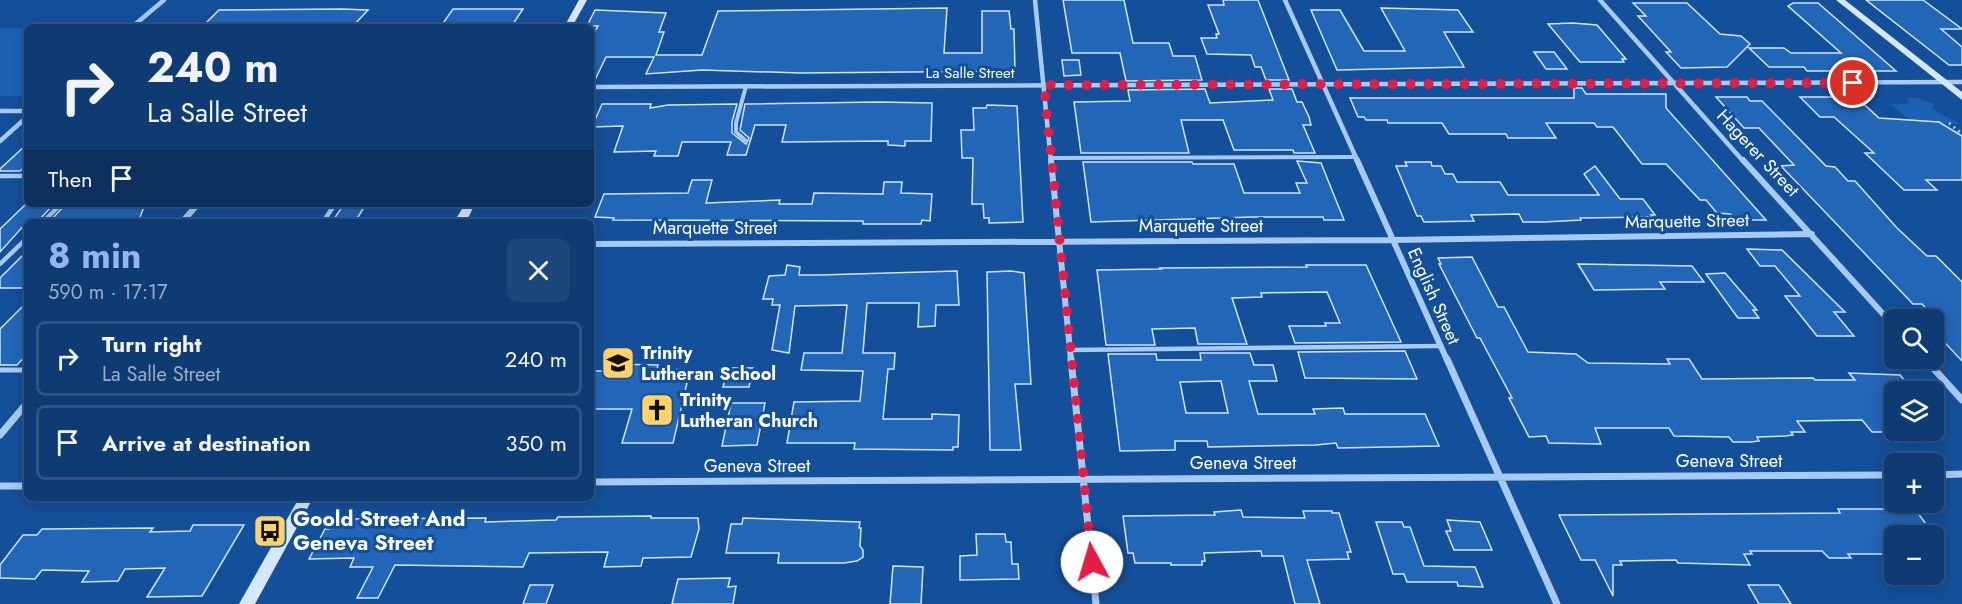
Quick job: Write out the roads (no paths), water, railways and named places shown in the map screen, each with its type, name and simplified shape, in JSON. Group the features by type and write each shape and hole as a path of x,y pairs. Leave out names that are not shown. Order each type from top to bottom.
{"main road":[{"path":"570,24 583,0"},
{"path":"1840,0 1962,97"},
{"path":"247,604 304,501"}],"street":[{"path":"136,24 164,0"},
{"path":"1035,0 1096,604"},
{"name":"English Street","path":"1285,0 1557,604"},
{"name":"Hagerer Street","path":"1600,0 1673,84 1884,315"},
{"name":"La Salle Street","path":"594,87 1962,82"},
{"path":"0,111 24,111"},
{"path":"0,141 24,120"},
{"path":"185,219 195,207"},
{"name":"Marquette Street","path":"594,244 1393,240 1812,234"},
{"path":"1934,369 1962,400"},
{"path":"0,435 24,407"},
{"path":"1944,474 1962,474"},
{"name":"Geneva Street","path":"594,482 1884,475"},
{"path":"0,486 24,486"}],"lane":[{"path":"745,140 736,132 736,123 746,86"},
{"path":"1051,158 1355,157"},
{"path":"0,176 24,176"},
{"path":"46,219 58,207"},
{"path":"0,264 24,241"},
{"path":"1071,350 1440,346"},
{"path":"0,370 24,370"}],"place":[{"name":"Trinity Lutheran School","path":"618,363"},
{"name":"Trinity Lutheran Church","path":"657,410"},
{"name":"Goold Street And Geneva Street","path":"270,531"}]}
